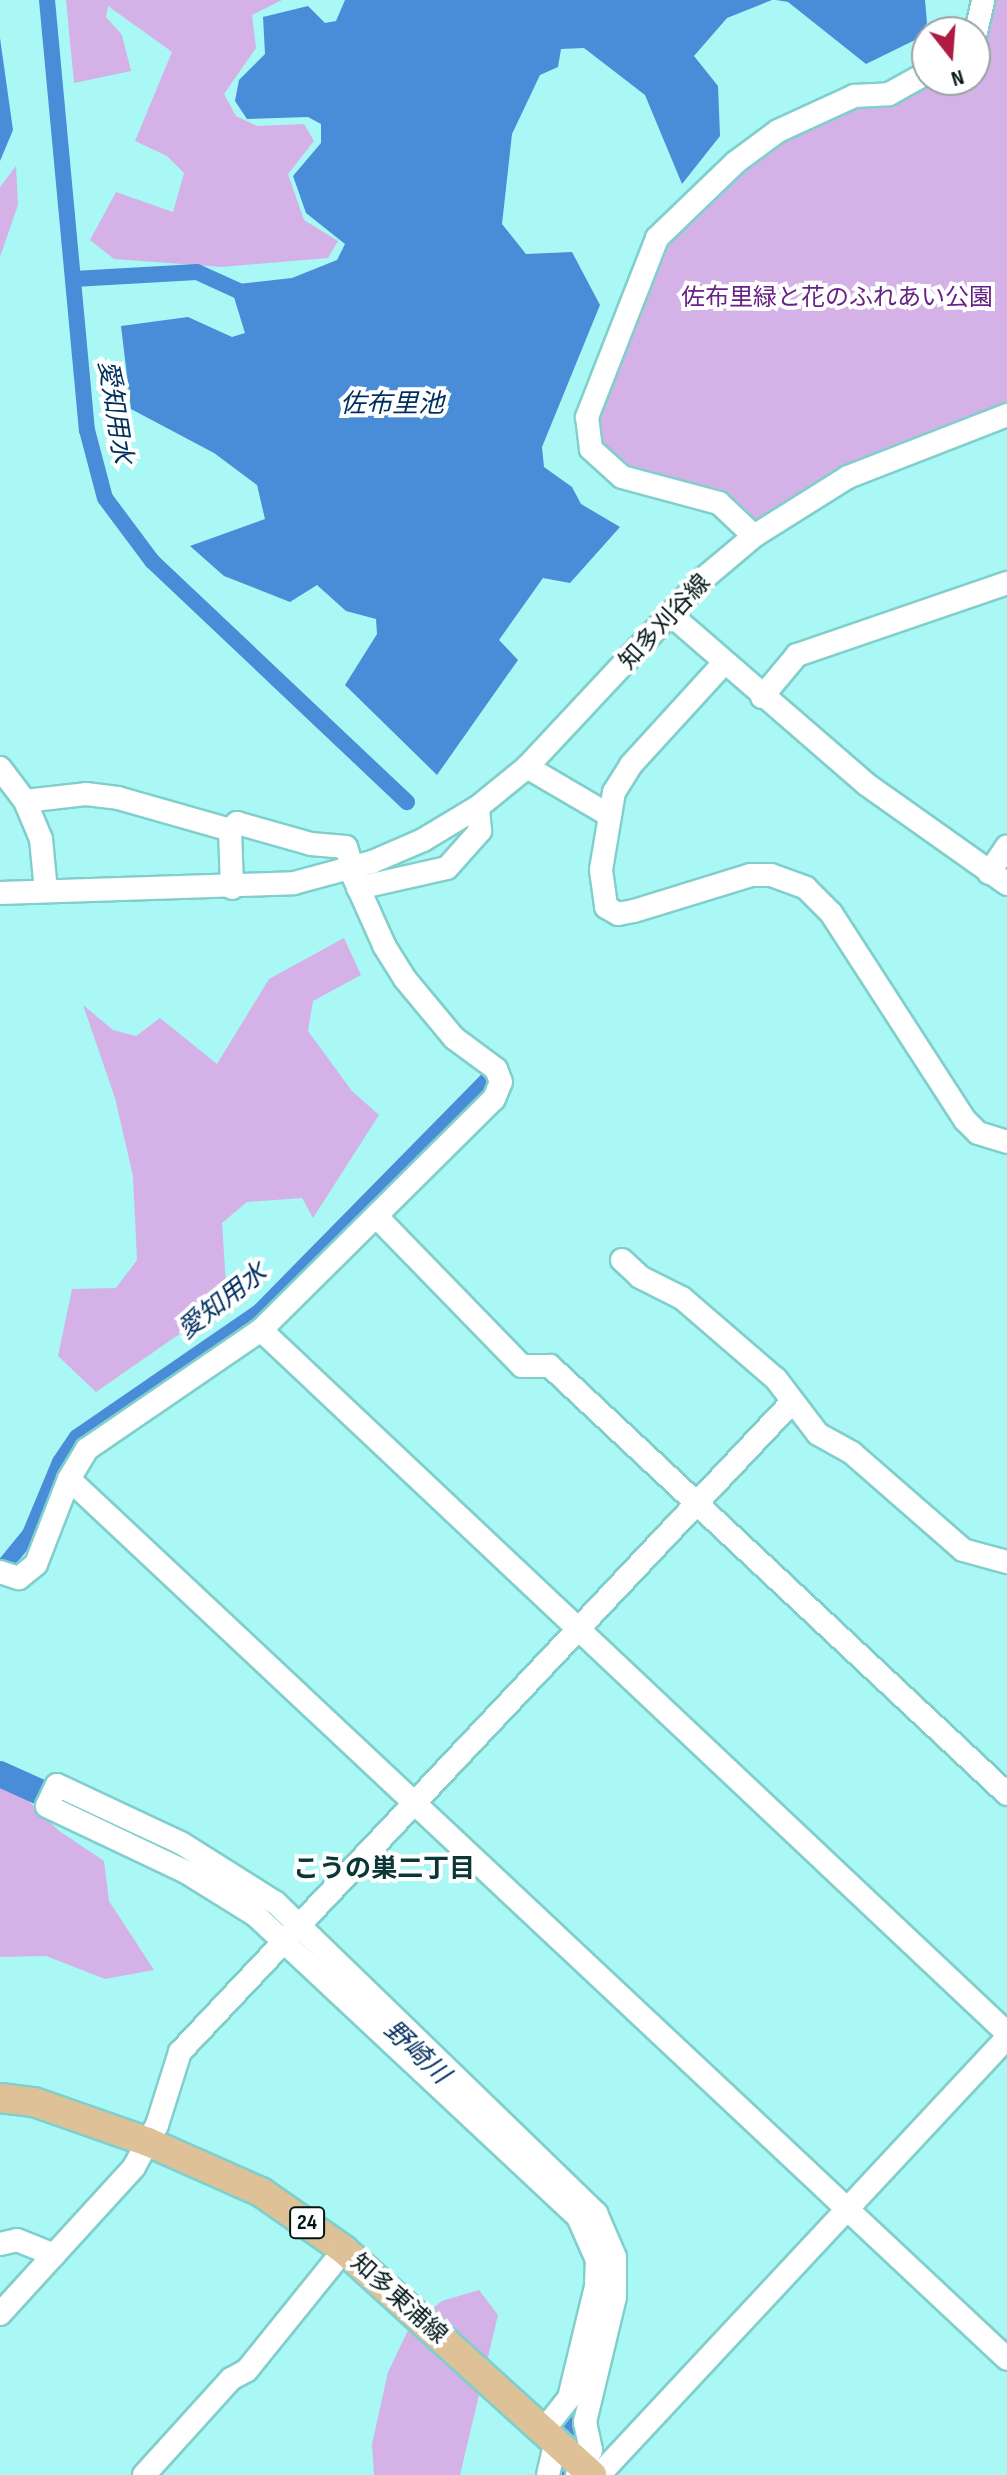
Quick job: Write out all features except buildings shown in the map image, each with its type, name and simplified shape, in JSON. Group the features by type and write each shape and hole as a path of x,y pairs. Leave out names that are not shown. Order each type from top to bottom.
{"main road":[{"name":"知多東浦線","path":"0,2098 34,2102 148,2142 261,2192 344,2250 572,2458"}],"street":[{"path":"754,536 719,503 622,477 591,449 587,417 657,238 767,137 854,96 878,98 911,81"},
{"name":"知多刈谷線","path":"352,871 423,840 478,807 527,767 670,614 754,536 848,477 1007,415"},
{"path":"762,697 797,655 1007,583"},
{"path":"670,614 762,697 866,784 998,878 1007,846"},
{"path":"724,663 631,765 607,814 601,870 606,907 618,914 634,911 751,875 771,875 806,888 831,913 965,1120 978,1133 1007,1142"},
{"path":"527,767 607,814"},
{"path":"0,768 25,801 41,839 46,891"},
{"path":"25,801 86,794 118,798 230,830"},
{"path":"0,893 232,888 294,883 352,871 447,868 480,831 478,807"},
{"path":"0,1572 19,1578 36,1564 69,1479 98,1439 261,1330 494,1099 501,1082 496,1069 454,1038 405,979 352,871 346,847 311,844 237,823 230,830 232,888"},
{"path":"376,1216 522,1366 550,1366 1007,1794"},
{"path":"622,1260 640,1277 682,1298 776,1379 818,1434 852,1453 963,1550 1007,1562"},
{"path":"261,1330 1007,2036 847,2208 572,2458 548,2475"},
{"path":"0,2314 134,2167 148,2142 180,2052 575,1628 792,1402"},
{"path":"69,1479 1007,2359"},
{"path":"572,2458 569,2398 596,2286 597,2260 578,2217 293,1932 227,1868 57,1785 47,1806 213,1887 293,1932 567,2180 608,2233 615,2257 615,2297 585,2422 591,2450 572,2458"},
{"path":"0,2244 17,2240 54,2255"},
{"path":"144,2475 231,2379 247,2370 344,2250"}],"green space":[{"path":"66,0 282,0 252,15 256,48 224,94 236,116 257,126 304,124 314,141 288,174 304,220 338,241 328,258 222,267 114,259 90,240 116,192 173,212 184,173 167,156 135,141 172,52 108,6 106,17 122,35 131,71 74,83"},
{"name":"佐布里緑と花のふれあい公園","path":"989,0 1007,0 1007,415 912,449 754,536 744,522 622,477 588,439 657,238 756,144 911,87 911,96 991,96 991,16 985,16"},
{"path":"16,166 18,205 0,257 0,187"},
{"path":"344,938 361,975 313,1001 308,1031 352,1091 379,1115 313,1218 302,1198 247,1202 222,1223 227,1301 96,1392 58,1356 72,1289 116,1288 137,1260 133,1176 115,1098 83,1005 113,1030 136,1036 160,1018 217,1064 269,979"},
{"path":"0,1772 58,1830 104,1861 109,1901 154,1970 105,1979 46,1956 0,1957"},
{"path":"479,2290 498,2315 460,2475 374,2475 372,2444 388,2372 411,2324 442,2301"}],"water":[{"name":"佐布里池","path":"345,0 772,0 727,18 694,56 718,86 720,136 682,184 645,95 584,48 561,49 558,67 540,75 512,134 502,224 526,254 572,252 600,305 542,447 544,467 572,487 581,504 620,527 570,583 543,578 499,640 518,660 437,775 345,685 377,634 376,619 346,611 317,585 290,602 224,576 190,546 265,519 257,485 214,453 131,409 121,326 188,317 232,337 245,333 233,294 239,284 292,278 337,260 345,244 306,213 293,176 321,143 321,124 308,117 247,119 235,101 239,80 265,54 263,17 308,6 325,23 336,21"},
{"path":"776,0 925,0 926,16 911,16 911,42 866,64 788,2"},
{"path":"0,38 13,130 0,161"}],"waterway":[{"name":"愛知用水","path":"47,0 87,430 105,498 152,561 407,802"},
{"path":"74,279 197,272 254,298"},
{"name":"愛知用水","path":"4,1566 30,1534 60,1462 77,1437 259,1312 488,1079"},
{"name":"野崎川","path":"0,1774 73,1807"},
{"name":"野崎川","path":"562,2475 583,2388"}],"district":[{"name":"こうの巣二丁目","path":"384,1870"}]}
